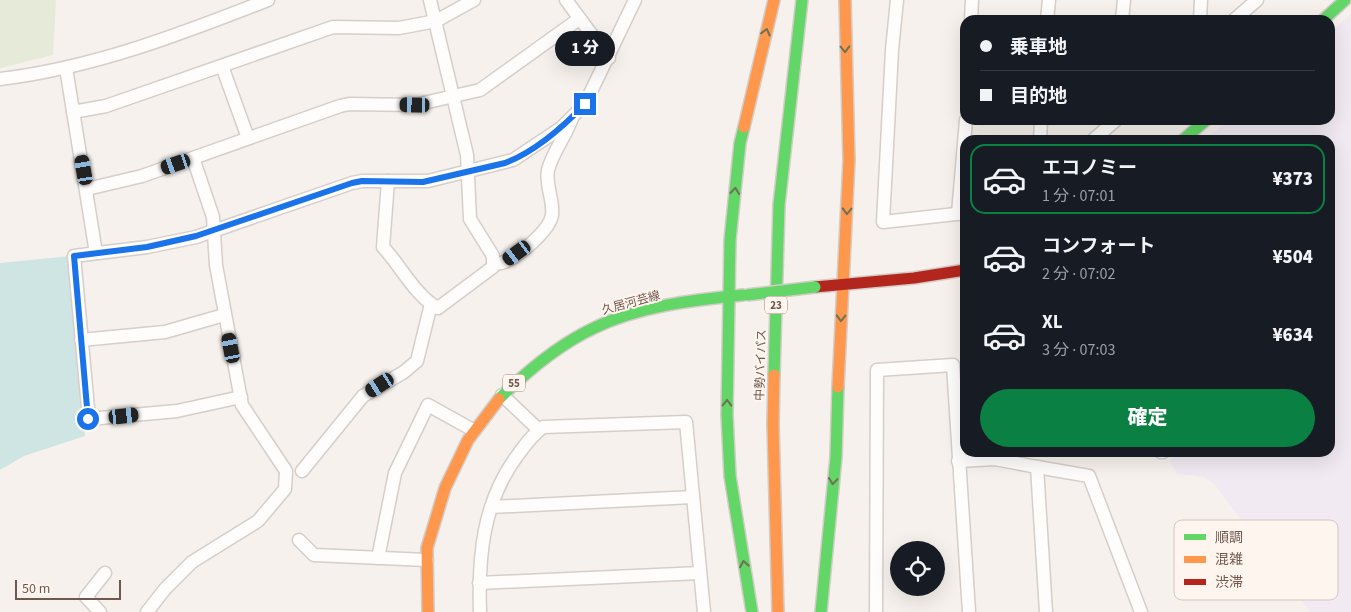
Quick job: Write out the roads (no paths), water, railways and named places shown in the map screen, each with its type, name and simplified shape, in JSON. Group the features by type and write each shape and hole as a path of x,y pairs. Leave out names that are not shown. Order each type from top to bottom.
{"main road":[{"path":"752,612 730,476 727,415 730,240 740,144 774,0"},
{"name":"中勢バイパス","path":"778,612 773,424 780,205 802,0"},
{"path":"821,612 836,457 842,285 849,160 845,0"},
{"path":"1328,15 1345,0"},
{"path":"1189,135 1200,125"},
{"name":"久居河芸線","path":"428,612 427,548 442,493 461,450 485,413 502,395 549,356 597,326 643,312 728,296 914,278 960,271"}],"street":[{"path":"0,79 66,68 126,52 268,0"},
{"path":"388,181 383,247 426,302 438,308 493,267 493,256 470,219 466,171 467,155 430,0"},
{"path":"73,112 106,106 333,27 399,28 436,21 474,0"},
{"path":"566,0 609,58"},
{"path":"241,398 177,411 88,419 74,256 147,247 214,231 352,183 423,182 514,160 572,118 591,96 635,0"},
{"path":"897,0 892,50 883,222 960,214"},
{"path":"971,15 972,0"},
{"path":"1047,15 1048,0"},
{"path":"1122,15 1124,0"},
{"path":"1200,15 1201,0"},
{"path":"1240,15 1257,0"},
{"path":"87,189 142,176 349,104 415,105 480,90 579,19"},
{"path":"222,66 248,138"},
{"path":"66,68 96,253"},
{"path":"493,264 504,262 511,258 546,230 550,223 552,215 547,179 549,167 567,134 572,118"},
{"path":"1099,135 1110,125"},
{"path":"147,612 165,589 192,562 258,520 286,489 286,471 242,404 224,315 213,217 193,158"},
{"path":"302,471 364,396 404,372 417,361 431,304"},
{"path":"80,340 165,332 224,315"},
{"path":"876,612 877,370 953,365 969,612"},
{"path":"502,395 539,430"},
{"path":"378,558 396,473 428,405 474,430"},
{"path":"480,612 481,545 491,507 509,467 539,430 543,428 686,422 704,612"},
{"path":"958,460 995,459 1089,476 1141,612"},
{"path":"1038,467 1046,612"},
{"path":"491,507 693,497"},
{"path":"298,540 314,555 427,560"},
{"path":"100,612 86,597 105,573"},
{"path":"479,583 700,574"}]}
